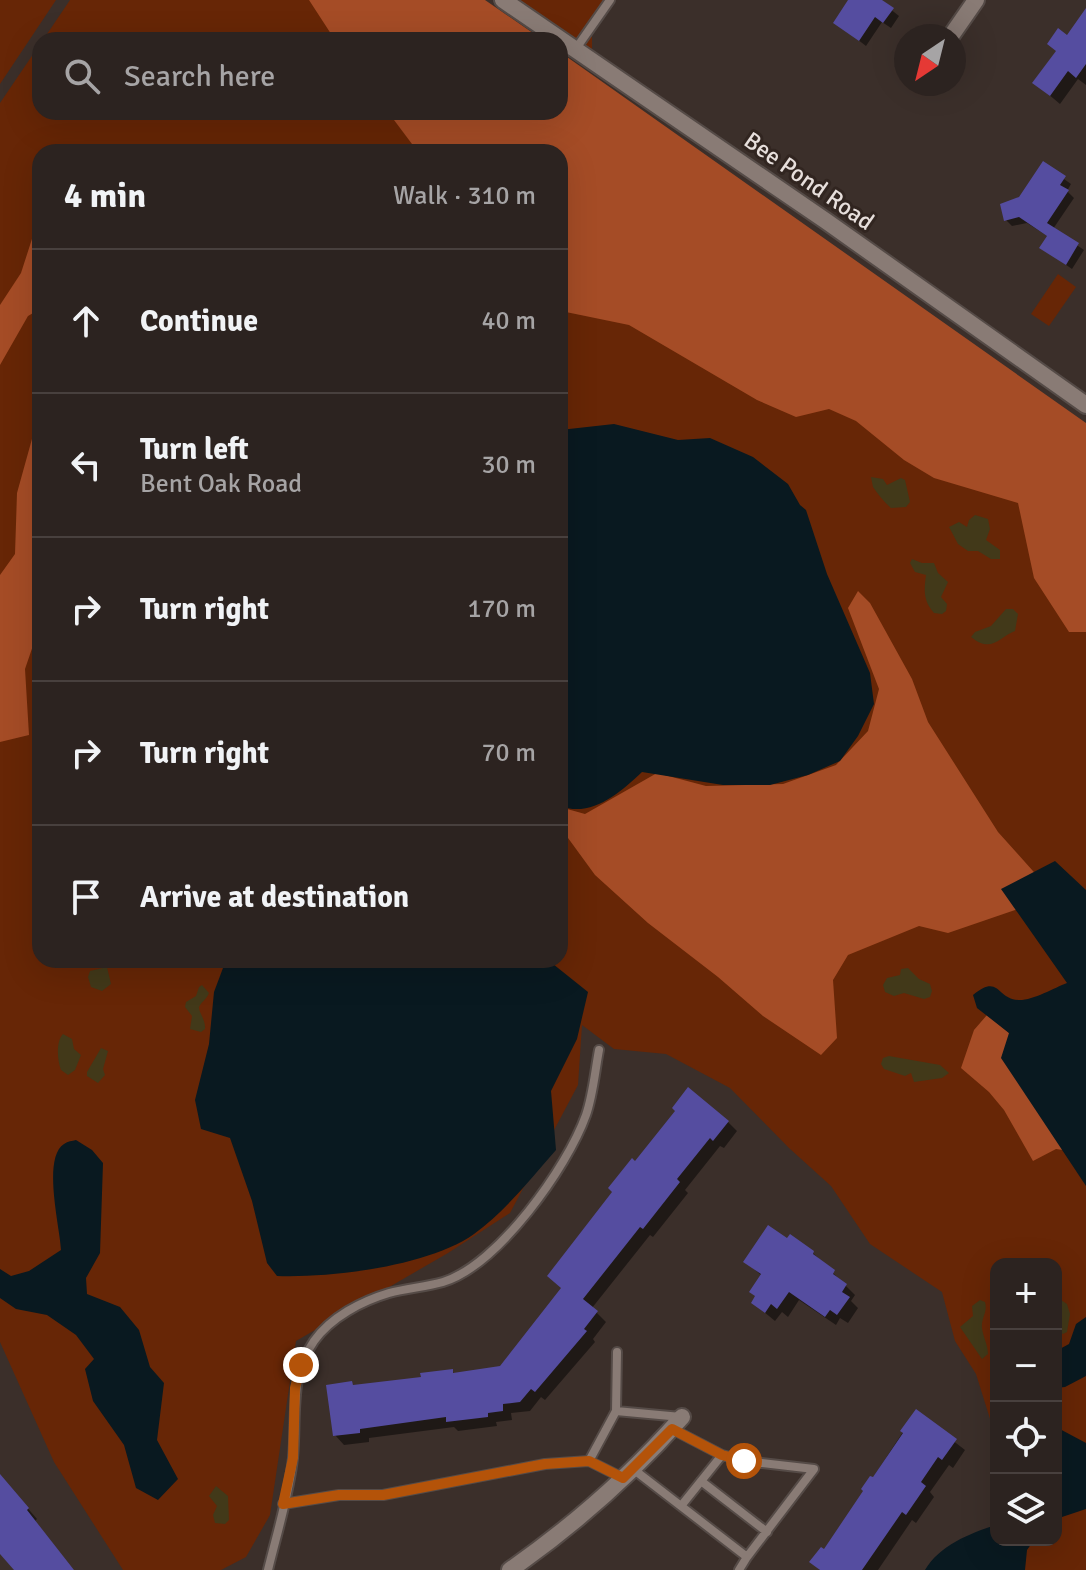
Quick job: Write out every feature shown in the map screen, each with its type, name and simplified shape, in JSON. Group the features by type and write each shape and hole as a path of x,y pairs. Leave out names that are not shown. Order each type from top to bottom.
{"street":[{"name":"Bee Pond Road","path":"503,0 549,32"},
{"path":"959,24 976,0"},
{"name":"Bee Pond Road","path":"568,45 826,221 1086,405"},
{"path":"510,1570 562,1534 677,1423"}],"lane":[{"path":"575,50 610,0"},
{"path":"268,1570 293,1458 295,1388 301,1365 314,1340 331,1322 358,1306 388,1293 445,1281 496,1246 525,1216 572,1145 586,1114 599,1050"},
{"path":"589,1461 616,1411 617,1352"},
{"path":"616,1411 677,1423 722,1455 744,1461 814,1469 739,1570"},
{"path":"681,1506 722,1455"},
{"path":"283,1504 339,1495 383,1495 545,1464 589,1461 628,1473 681,1506 747,1557"},
{"path":"701,1481 767,1532"}],"shaded area":[{"path":"0,0 56,0 32,32 0,84"},
{"path":"70,0 477,0 523,32 48,32"},
{"path":"309,0 485,0 531,32 330,32"},
{"path":"517,0 609,0 592,17 594,53 568,35 568,32"},
{"path":"32,56 32,120 568,120 568,117 1086,432 1086,1570 991,1570 1004,1546 1062,1546 1062,1258 990,1258 990,1419 976,1374 955,1341 942,1292 870,1244 831,1186 730,1088 666,1054 614,1049 582,1025 578,1085 510,1213 448,1253 296,1341 270,1515 246,1557 221,1570 123,1570 54,1462 0,1342 0,103"},
{"path":"568,58 1086,423 1086,632 1069,632 1034,578 1018,503 934,478 904,460 856,421 829,409 796,417 757,400 629,325 568,312 568,144 412,144 394,120 568,120"},
{"path":"32,239 32,314 0,365 0,305 21,273"},
{"path":"1058,274 1076,287 1049,326 1031,314"},
{"path":"614,424 678,440 710,438 753,457 788,484 806,510 827,574 870,673 874,704 858,736 840,761 808,775 770,785 723,785 642,772 615,795 594,806 568,808 568,429"},
{"path":"32,439 32,648 25,669 29,735 0,742 0,575 15,554 17,493"},
{"path":"858,591 870,603 912,679 928,722 998,832 1041,880 1033,904 948,933 919,926 848,955 833,980 837,1038 821,1055 763,1016 648,923 595,875 568,838 568,809 585,814 657,773 706,786 783,784 836,765 868,731 879,689 848,608"},
{"path":"1055,861 1086,890 1086,1186 1001,1058 1009,1033 977,1008 973,995 988,986 1011,999 1024,1000 1067,983 1001,889"},
{"path":"223,968 558,968 588,992 577,1039 551,1091 556,1150 496,1216 455,1245 379,1268 325,1275 277,1276 267,1263 252,1201 230,1138 201,1129 195,1100 209,1044 214,992"},
{"path":"987,1015 1009,1033 1042,1116 1063,1150 1056,1149 1033,1161 1004,1110 961,1068 974,1030"},
{"path":"76,1140 92,1150 103,1163 100,1253 86,1278 87,1294 120,1307 139,1330 150,1367 164,1383 157,1440 178,1479 158,1500 136,1488 124,1445 93,1401 85,1369 94,1359 76,1335 47,1315 16,1309 0,1298 0,1269 11,1276 29,1271 61,1250 54,1194 54,1163 64,1144"},
{"path":"1086,1317 1086,1376 1062,1387 1062,1348 1069,1344 1076,1324"},
{"path":"1062,1430 1086,1443 1086,1509 1062,1517"},
{"path":"990,1527 990,1546 1030,1546 1025,1570 925,1570 938,1554 966,1536"}],"sand":[{"path":"871,477 883,479 887,485 901,478 905,480 910,502 906,507 891,508 873,487"},
{"path":"975,515 988,519 990,529 986,540 1000,550 1000,559 991,559 978,551 968,551 958,544 949,527 959,522 967,527"},
{"path":"912,559 934,563 938,573 948,582 941,597 947,604 942,614 934,613 928,604 926,575 915,572 910,563"},
{"path":"1006,609 1013,609 1018,614 1015,631 990,644 971,637 975,632 991,626"},
{"path":"107,968 111,984 102,991 91,987 90,971"},
{"path":"908,968 919,979 930,984 930,997 924,999 904,993 894,996 885,992 883,985 887,978 900,975 901,969"},
{"path":"202,985 209,993 199,1007 205,1026 201,1032 190,1029 192,1016 185,1007"},
{"path":"63,1034 72,1039 74,1049 81,1055 75,1070 68,1075 61,1070 59,1061 58,1046"},
{"path":"101,1048 108,1051 103,1069 105,1075 98,1083 87,1076 87,1072"},
{"path":"889,1056 940,1065 949,1073 942,1078 914,1082 911,1073 905,1076 884,1069 881,1064 883,1058"},
{"path":"980,1300 986,1306 982,1328 988,1354 982,1359 960,1327 973,1316 972,1306"},
{"path":"1062,1301 1067,1304 1070,1314 1067,1332 1063,1334"},
{"path":"216,1486 228,1496 229,1520 225,1524 215,1523 213,1515 217,1506 209,1496"}],"building":[{"path":"848,0 882,0 894,8 883,23 875,17 859,41 833,23"},
{"path":"1086,8 1086,64 1076,78 1068,71 1050,96 1032,83 1056,51 1047,44 1058,28 1067,35"},
{"path":"1043,161 1066,176 1060,185 1069,190 1047,223 1079,243 1066,265 1039,248 1047,236 1019,217 1004,221 1000,204 1019,197"},
{"path":"688,1087 729,1121 713,1141 710,1138 643,1229 640,1227 583,1299 598,1311 584,1329 587,1331 535,1392 531,1389 520,1402 503,1404 503,1411 488,1413 488,1417 446,1422 446,1417 360,1429 360,1433 333,1436 326,1385 352,1381 353,1385 421,1377 420,1373 453,1369 453,1373 500,1366 561,1288 547,1276 612,1192 608,1188 632,1158 635,1161 675,1111 672,1108"},
{"path":"768,1225 787,1238 790,1234 814,1251 813,1254 835,1270 833,1274 847,1284 842,1292 850,1297 837,1315 830,1310 825,1317 789,1292 777,1309 771,1304 765,1313 751,1303 755,1296 749,1292 761,1274 743,1262"},
{"path":"916,1409 957,1439 942,1460 938,1457 921,1482 926,1486 906,1515 902,1512 862,1570 820,1570 809,1562 821,1547 824,1549"},
{"path":"0,1474 74,1570 14,1570 0,1554"}],"route":[{"path":"301,1365 295,1388 293,1458 283,1504 339,1495 383,1495 545,1464 589,1461 623,1478 672,1429 722,1455 744,1461"}]}
